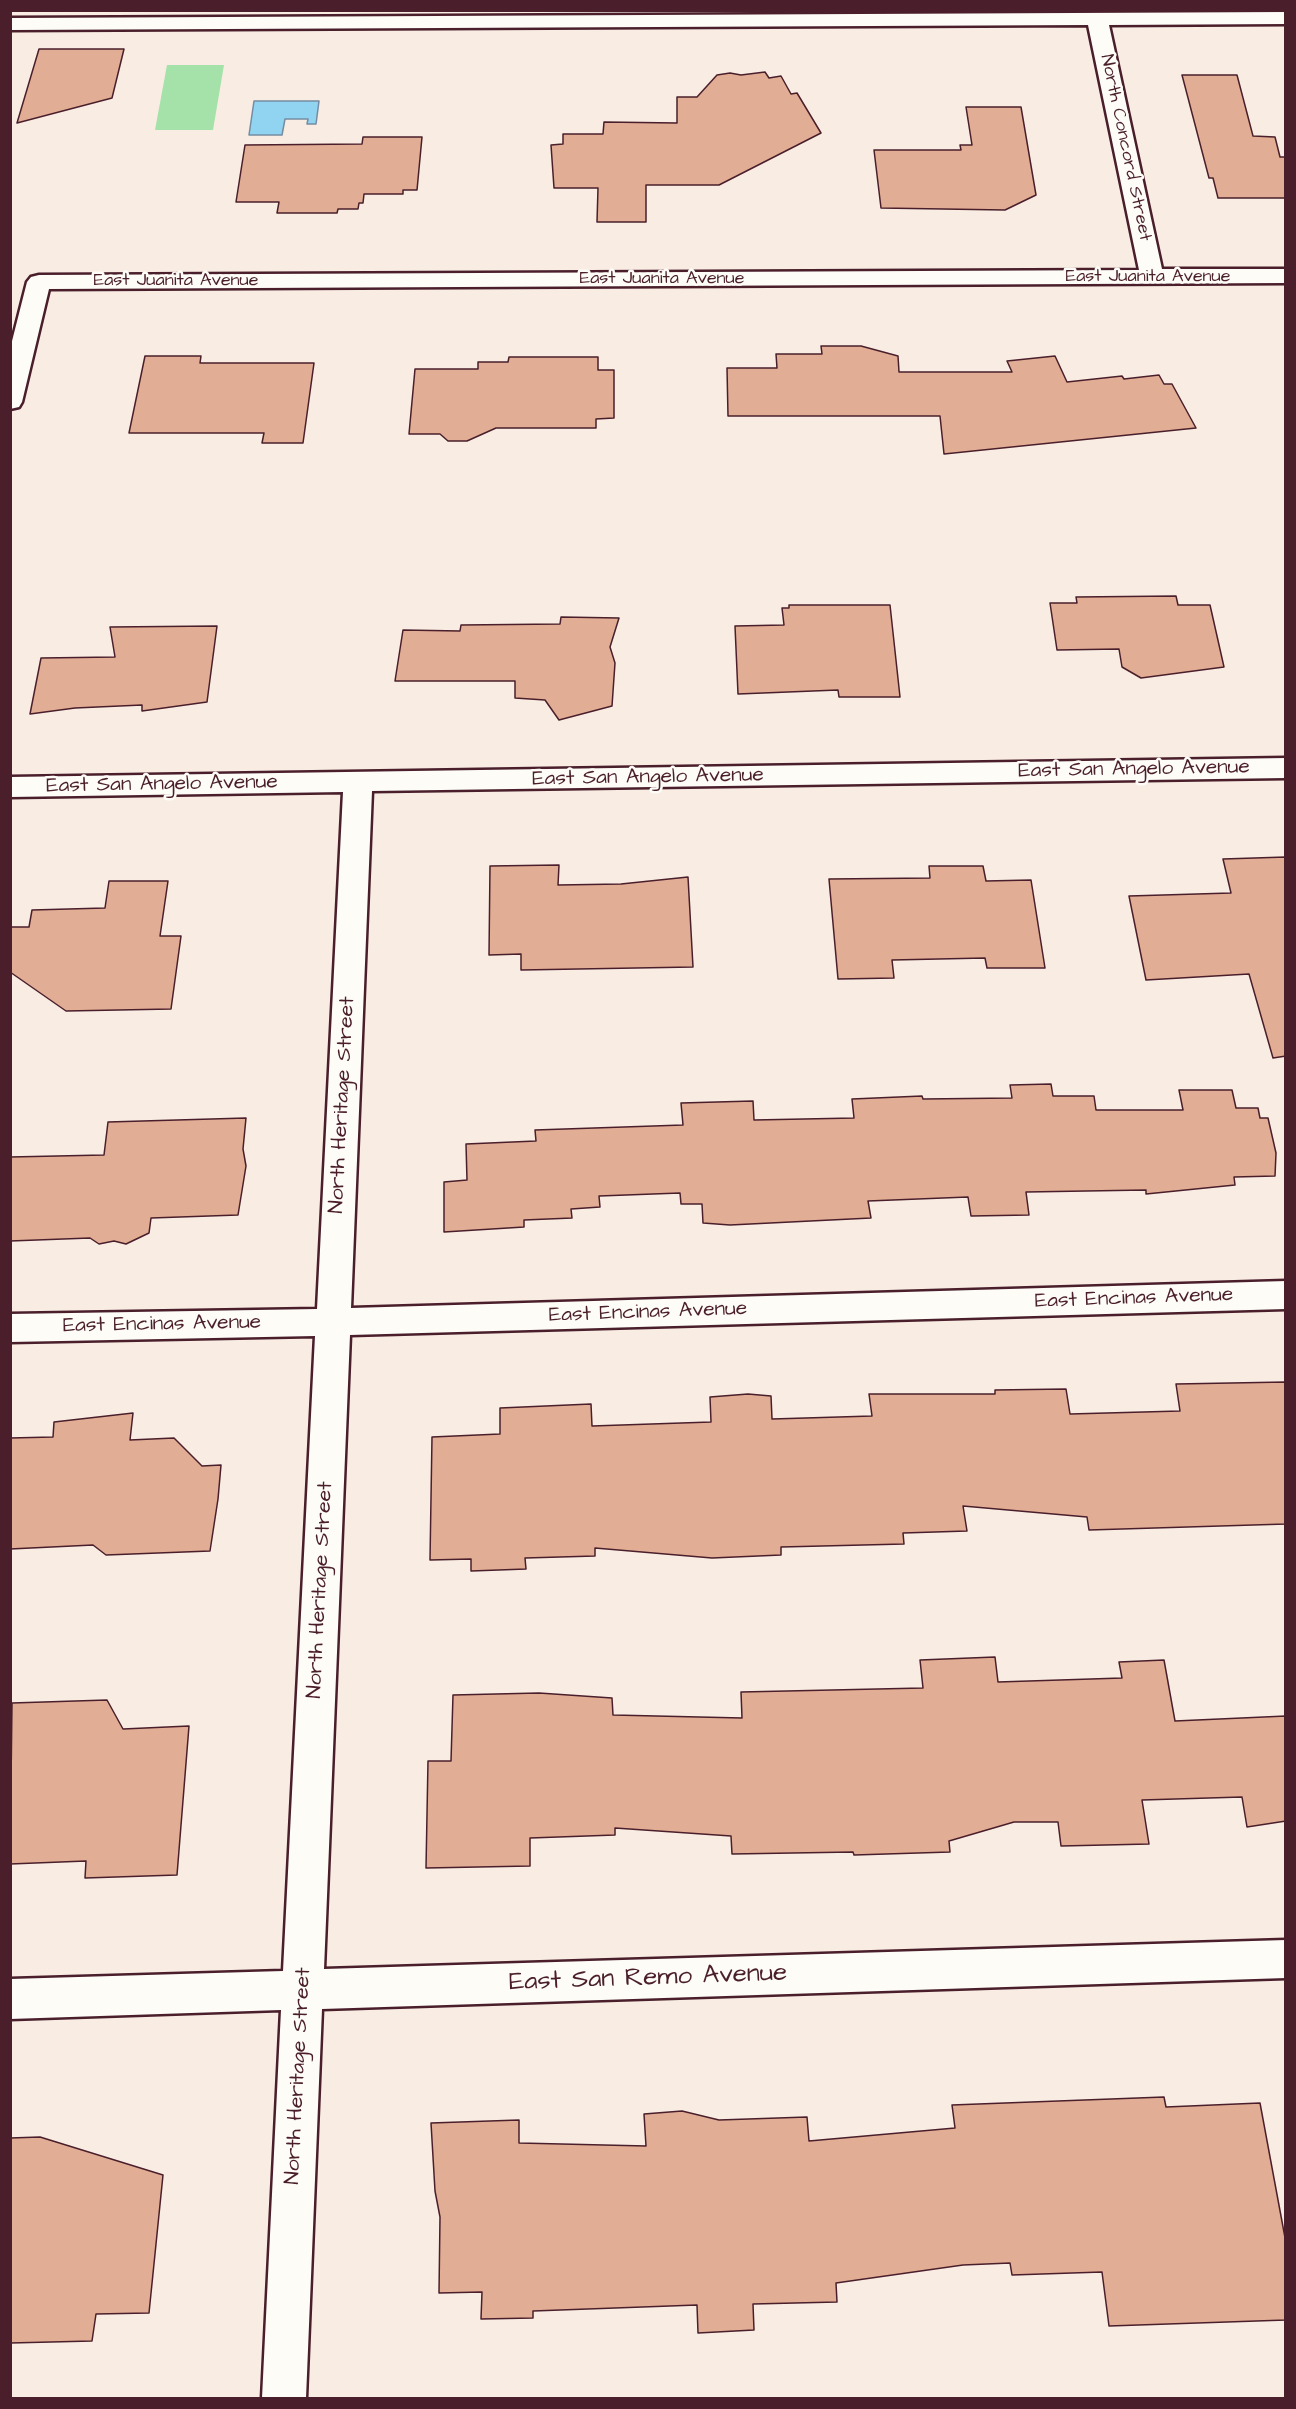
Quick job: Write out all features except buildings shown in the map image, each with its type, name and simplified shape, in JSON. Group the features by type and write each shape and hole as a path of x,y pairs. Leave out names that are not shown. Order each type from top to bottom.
{"street":[{"path":"10,24 1286,18"},
{"name":"North Concord Street","path":"1097,20 1152,277"},
{"name":"East Juanita Avenue","path":"10,402 39,282 1286,276"},
{"name":"East San Angelo Avenue","path":"10,788 1286,768"},
{"name":"North Heritage Street","path":"284,2398 358,782"},
{"name":"East Encinas Avenue","path":"10,1328 333,1322 1286,1295"},
{"name":"East San Remo Avenue","path":"10,1999 1286,1959"}],"green space":[{"path":"167,65 224,65 213,130 155,130"}],"water":[{"path":"254,101 319,101 316,124 307,124 308,119 285,119 282,135 249,135"}]}
